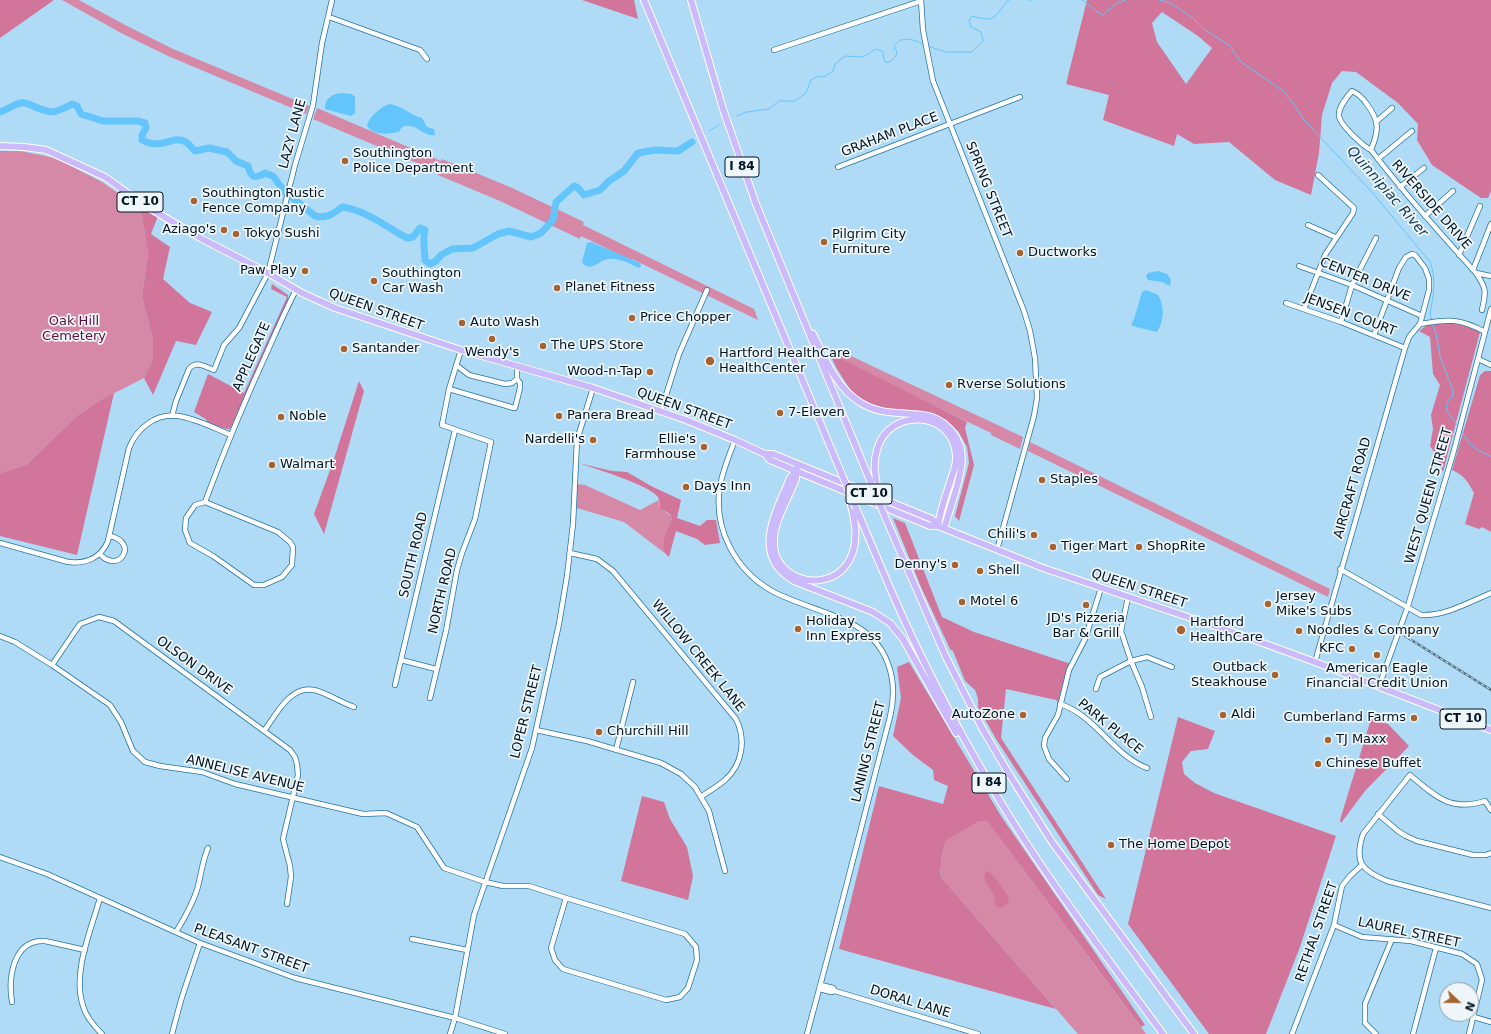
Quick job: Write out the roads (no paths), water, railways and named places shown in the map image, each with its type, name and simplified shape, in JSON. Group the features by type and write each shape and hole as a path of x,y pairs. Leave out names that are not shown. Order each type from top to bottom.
{"highway":[{"name":"I 84","path":"644,0 776,314 854,507 937,689 976,762 1049,877 1080,922 1163,1034"},
{"name":"I 84","path":"691,0 733,141 768,236 788,285 809,330 818,356 871,484 945,655 978,722 1052,842 1194,1034"},
{"name":"QUEEN STREET","path":"0,146 24,146 46,150 105,177 144,205 296,290 335,308 461,350 593,388 661,411 735,440 765,454 773,454 932,519 941,527"},
{"path":"809,330 843,388 850,396 872,409 888,413 934,417 948,426 956,436 962,455 962,468 941,527"},
{"path":"886,519 877,486 875,469 877,450 882,438 890,428 902,422 912,419 928,420 940,426 948,434 954,444 956,461 939,515 941,527"},
{"name":"QUEEN STREET","path":"765,454 770,460 930,526 941,527 1043,568 1235,632 1380,686 1491,730"},
{"path":"798,464 796,479 776,527 774,538 777,557 783,567 792,574 807,580 818,581 837,574 847,565 853,552 856,539 854,507"},
{"path":"796,471 790,478 769,531 770,552 776,565 784,574 794,581 873,612 895,628 962,744 1004,808"}],"street":[{"name":"LAZY LANE","path":"172,416 176,401 192,365 200,365 214,370 224,345 239,328 268,273 313,105 322,43 332,0"},
{"path":"774,50 921,0"},
{"name":"SPRING STREET","path":"921,0 925,48 933,81 1024,311 1030,331 1035,358 1037,390 1034,416 998,550"},
{"path":"328,17 420,50 426,59"},
{"name":"RIVERSIDE DRIVE","path":"1377,121 1374,112 1359,93 1352,91 1340,111 1339,117 1343,124 1364,146 1372,150 1400,187 1459,255 1475,271 1483,283 1486,293 1482,310"},
{"name":"GRAHAM PLACE","path":"838,167 1020,97"},
{"path":"1372,150 1378,127 1377,121 1392,108"},
{"path":"1378,159 1412,131"},
{"path":"1400,187 1424,168"},
{"path":"1304,308 1325,255 1335,237 1353,213 1354,208 1318,176"},
{"path":"1425,216 1453,192"},
{"path":"1459,255 1480,206"},
{"path":"1491,224 1475,271 1491,276"},
{"path":"1308,225 1335,237"},
{"path":"1341,322 1352,285 1376,238"},
{"name":"AIRCRAFT ROAD","path":"1315,662 1340,569 1405,348 1409,337 1420,324 1429,290 1429,279 1425,268 1420,260 1412,254 1402,261 1387,300"},
{"name":"CENTER DRIVE","path":"1299,266 1352,285 1422,316"},
{"name":"APPLEGATE","path":"205,502 230,435 284,313 296,290"},
{"path":"661,411 679,354 707,290"},
{"path":"1374,335 1387,300"},
{"name":"JENSEN COURT","path":"1286,303 1304,308 1405,348"},
{"name":"WEST QUEEN STREET","path":"1380,686 1408,606 1461,425 1491,309"},
{"path":"1420,324 1444,320 1465,322 1485,332"},
{"path":"455,430 442,425 461,350"},
{"path":"1478,359 1491,365"},
{"path":"456,365 469,375 505,384 512,383 517,379"},
{"path":"450,389 516,408 520,388 520,383 517,379 517,366"},
{"name":"LOPER STREET","path":"450,1034 455,1018 474,915 532,748 536,730 559,624 570,553 577,440 593,388"},
{"path":"0,543 68,562 78,563 87,561 100,554 106,546 110,536 127,454 131,443 144,426 156,420 172,416 187,418 230,435"},
{"name":"NORTH ROAD","path":"430,698 462,553 475,519 491,442 455,430"},
{"name":"SOUTH ROAD","path":"395,685 455,430"},
{"name":"LANING STREET","path":"735,440 722,475 719,501 719,515 723,533 735,556 751,576 770,590 846,621 864,632 875,642 884,655 890,668 893,684 893,700 890,717 856,847 837,928 807,1034"},
{"path":"205,502 278,532 284,536 293,547 292,565 288,572 282,577 264,585 254,585 213,556 190,543 185,530 186,518 195,505 205,502"},
{"path":"100,554 105,560 111,562 118,560 123,556 125,547 123,542 116,537 110,536"},
{"name":"WILLOW CREEK LANE","path":"570,553 594,558 611,569 736,719 741,733 742,742 738,762 726,780 702,796"},
{"path":"1340,569 1408,606 1421,615 1444,613 1491,593"},
{"path":"1067,779 1049,759 1044,746 1045,738 1058,715 1069,670 1085,638 1101,588"},
{"path":"1128,597 1121,631 1142,687 1151,717"},
{"name":"OLSON DRIVE","path":"52,665 80,624 99,617 114,621 290,750 298,764 298,775 283,839 290,866 287,904"},
{"name":"ANNELISE AVENUE","path":"0,636 15,642 52,665 110,706 121,722 133,751 145,762 160,766 202,772 235,784 363,814 386,813 417,827 444,868 485,882 503,886 529,886 684,934 696,947 697,960 688,988 680,997 666,1000 563,969 555,960 551,948 566,898"},
{"path":"1096,689 1100,677 1131,661 1147,658 1172,667"},
{"path":"401,660 436,669"},
{"path":"616,750 633,682"},
{"path":"264,731 295,692 314,690 354,708"},
{"name":"PARK PLACE","path":"1060,704 1066,706 1087,720 1136,764 1147,768"},
{"path":"536,730 587,741 660,763 670,767 687,779 702,796 712,818 725,871"},
{"path":"1491,810 1485,801 1467,805 1454,804 1442,800 1433,795 1410,775 1363,834 1359,855 1362,865 1373,875 1387,881 1491,908"},
{"path":"1378,814 1398,831 1417,841 1473,855 1486,855 1491,853"},
{"path":"176,932 188,912 197,890 203,860 208,848"},
{"name":"PLEASANT STREET","path":"0,857 47,874 200,943 296,978 455,1018 505,1034"},
{"name":"RETHAL STREET","path":"1292,1034 1334,925 1342,886 1362,865"},
{"path":"100,898 82,961 79,988 83,1008 92,1024 102,1034"},
{"name":"LAUREL STREET","path":"1334,925 1362,937 1411,942 1462,954 1477,964 1482,980 1479,994"},
{"path":"412,939 467,950"},
{"path":"1376,1034 1366,1023 1365,1004 1392,939"},
{"path":"12,1002 10,991 12,968 21,950 28,944 45,941 85,950"},
{"path":"172,1034 181,1000 200,943"},
{"path":"1413,1034 1436,948"},
{"name":"DORAL LANE","path":"820,987 831,992 835,991 978,1034"},
{"path":"1479,1018 1491,1022"},
{"name":"LAUREL STREET","path":"1469,1034 1473,1022"}],"water":[{"path":"341,93 352,94 355,97 355,113 351,116 325,109 326,102 329,98"},
{"path":"389,104 398,106 413,115 422,118 427,127 434,129 435,135 426,134 411,126 402,127 399,132 382,134 370,129 367,126 373,115 382,107"},
{"path":"591,242 640,263 641,266 639,268 624,261 612,259 605,260 588,267 582,262 587,243"},
{"path":"1158,271 1167,274 1171,280 1170,286 1162,282 1148,280 1146,276 1148,273"},
{"path":"1146,290 1158,295 1162,304 1163,314 1157,332 1131,325 1142,292"}],"waterway":[{"name":"Quinnipiac River","path":"928,46 946,52 972,52 983,41 981,32 971,27 969,20 972,16 986,19 992,18 1009,0"},
{"name":"Quinnipiac River","path":"1082,0 1103,15 1117,3 1126,0"},
{"name":"Quinnipiac River","path":"1159,0 1168,2 1192,17 1205,30 1229,45 1241,62 1283,91 1304,120 1372,192 1430,262 1434,281 1430,314 1432,320"},
{"name":"Quinnipiac River","path":"737,116 747,112 769,109 779,101 795,101 806,93 811,80 818,76 824,77 833,71 835,64 845,56 863,57 876,49 882,51 885,62 890,62 896,56 897,51 894,48 899,41 907,39 923,44"},
{"name":"Quinnipiac River","path":"0,112 22,103 26,103 49,112 61,110 72,104 77,106 81,114 103,121 137,121 145,123 146,128 142,135 142,140 155,144 181,140 187,143 195,151 209,148 227,152 236,161 248,166 252,175 256,177 265,173 273,176 284,191 315,216 323,217 336,212 342,207 368,215 407,238 413,237 420,228 425,230 425,260 430,264 436,261 441,255 452,249 473,248 498,234 509,231 531,237 541,233 553,220 556,202 574,186 584,195 600,190 609,181 624,171 638,153 655,150 678,151 692,142"},
{"name":"Quinnipiac River","path":"709,131 719,125"},
{"name":"Quinnipiac River","path":"1433,324 1440,356 1453,391 1453,396 1449,400 1447,408 1458,426"},
{"name":"Quinnipiac River","path":"1461,430 1471,445 1491,457"}],"railway":[{"path":"1405,636 1491,690"}],"place":[{"name":"Southington Police Department","path":"345,161"},
{"name":"Southington Rustic Fence Company","path":"194,201"},
{"name":"Aziago's","path":"224,230"},
{"name":"Tokyo Sushi","path":"236,234"},
{"name":"Pilgrim City Furniture","path":"824,242"},
{"name":"Ductworks","path":"1020,253"},
{"name":"Paw Play","path":"305,271"},
{"name":"Southington Car Wash","path":"374,281"},
{"name":"Planet Fitness","path":"557,288"},
{"name":"Price Chopper","path":"632,318"},
{"name":"Auto Wash","path":"462,323"},
{"name":"Wendy's","path":"492,339"},
{"name":"The UPS Store","path":"543,346"},
{"name":"Santander","path":"344,349"},
{"name":"Hartford HealthCare HealthCenter","path":"710,361"},
{"name":"Wood-n-Tap","path":"650,372"},
{"name":"Rverse Solutions","path":"949,385"},
{"name":"7-Eleven","path":"780,413"},
{"name":"Panera Bread","path":"559,416"},
{"name":"Noble","path":"281,417"},
{"name":"Nardelli's","path":"593,440"},
{"name":"Ellie's Farmhouse","path":"704,447"},
{"name":"Walmart","path":"272,465"},
{"name":"Staples","path":"1042,480"},
{"name":"Days Inn","path":"686,487"},
{"name":"Chili's","path":"1034,535"},
{"name":"Tiger Mart","path":"1053,547"},
{"name":"ShopRite","path":"1139,547"},
{"name":"Denny's","path":"955,565"},
{"name":"Shell","path":"980,571"},
{"name":"Motel 6","path":"962,602"},
{"name":"Jersey Mike's Subs","path":"1268,604"},
{"name":"JD's Pizzeria Bar & Grill","path":"1086,605"},
{"name":"Holiday Inn Express","path":"798,629"},
{"name":"Hartford HealthCare","path":"1181,630"},
{"name":"Noodles & Company","path":"1299,631"},
{"name":"KFC","path":"1352,649"},
{"name":"American Eagle Financial Credit Union","path":"1377,655"},
{"name":"Outback Steakhouse","path":"1275,675"},
{"name":"AutoZone","path":"1023,715"},
{"name":"Aldi","path":"1223,715"},
{"name":"Cumberland Farms","path":"1414,718"},
{"name":"Churchill Hill","path":"599,732"},
{"name":"TJ Maxx","path":"1328,740"},
{"name":"Chinese Buffet","path":"1318,764"},
{"name":"The Home Depot","path":"1111,845"}],"park label":[{"name":"Oak Hill Cemetery","path":"74,330"}]}
